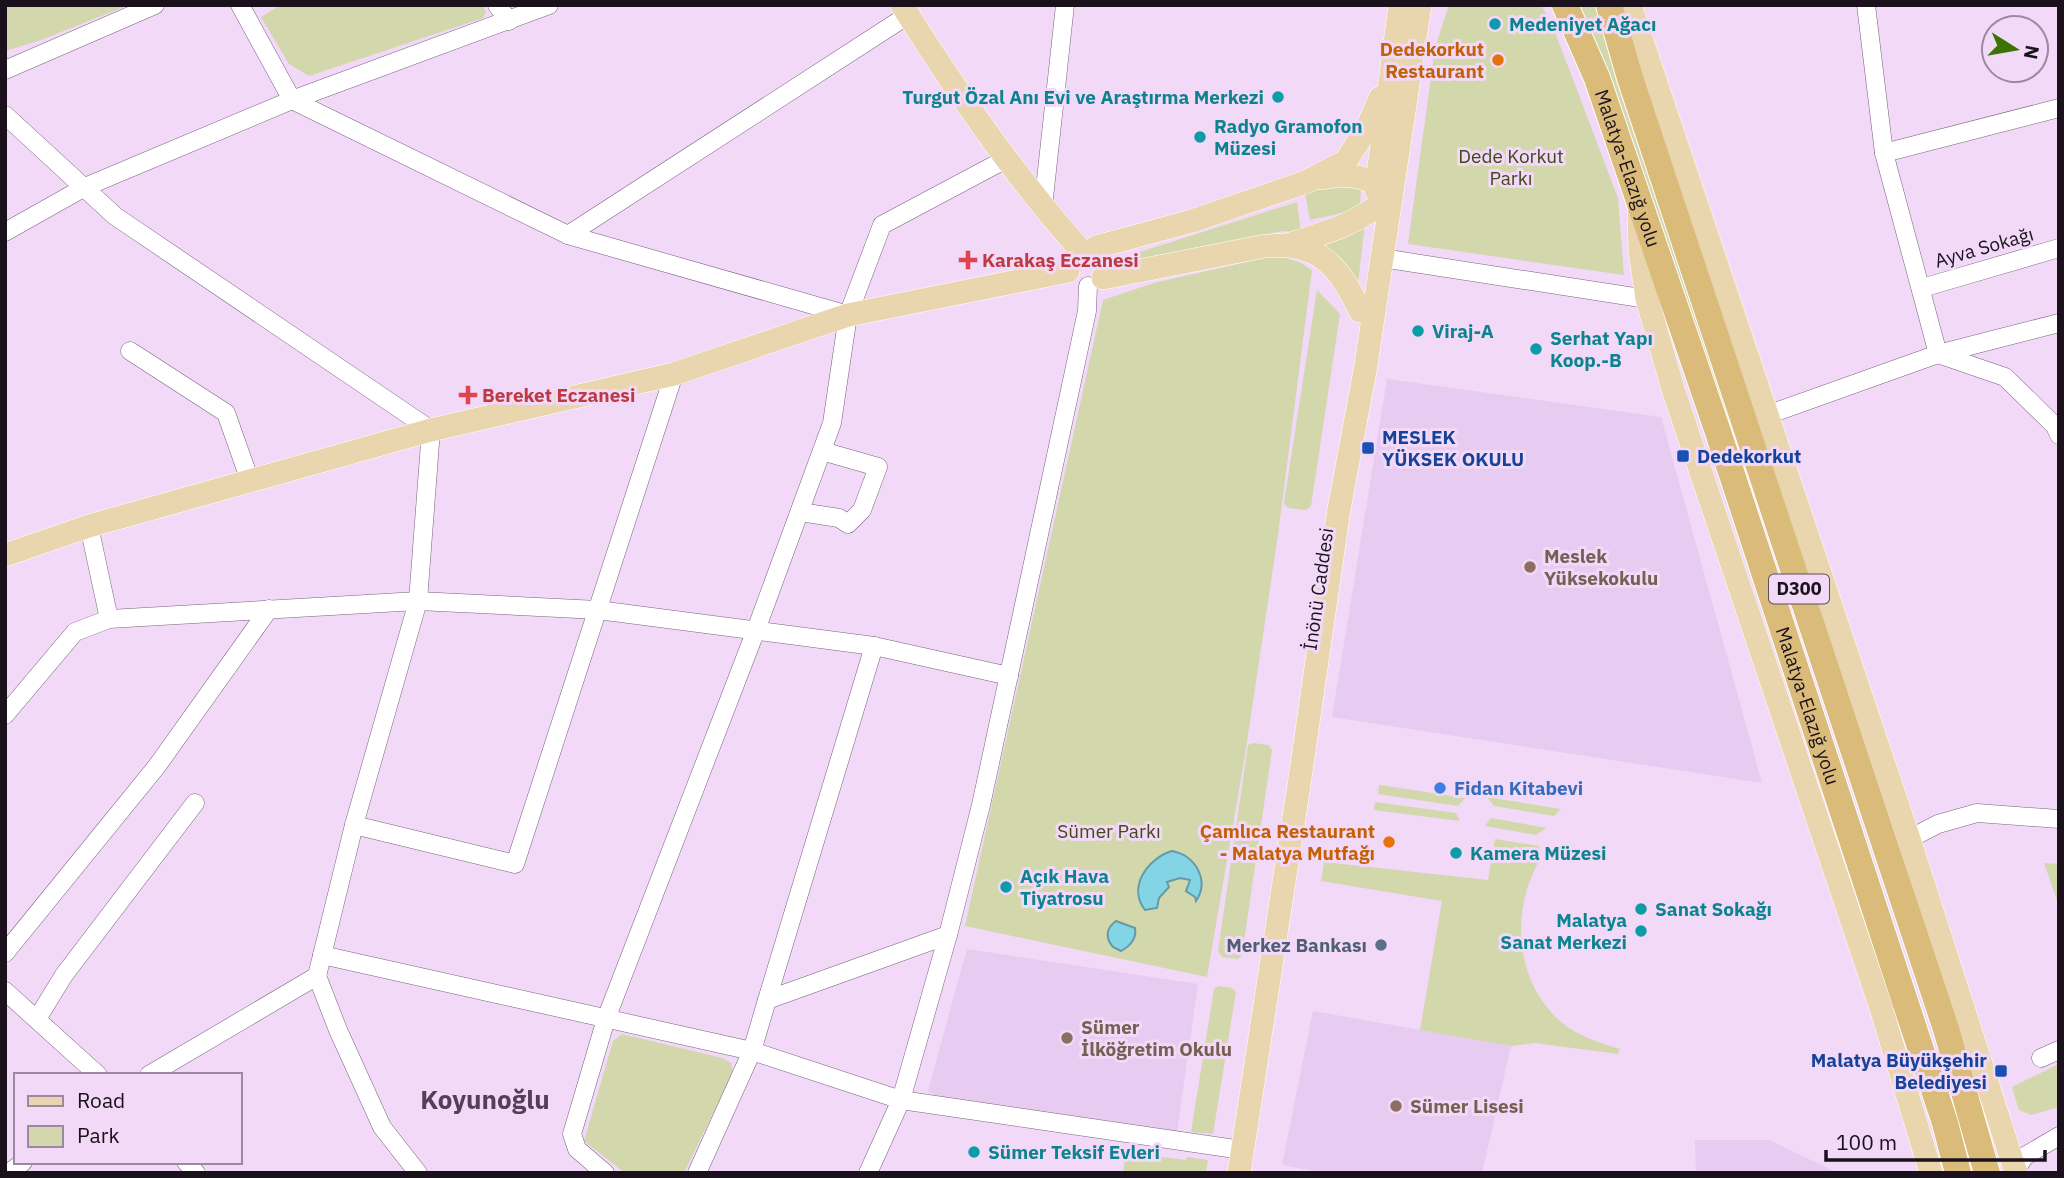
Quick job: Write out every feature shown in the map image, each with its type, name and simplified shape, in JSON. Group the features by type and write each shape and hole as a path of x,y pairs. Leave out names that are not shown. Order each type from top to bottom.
{"highway":[{"name":"Malatya-Elazığ yolu","path":"1564,5 1597,78 1722,445 1945,1123 1958,1173"},
{"name":"Malatya-Elazığ yolu","path":"1609,5 1643,118 1946,1029 1987,1173"}],"main road":[{"path":"1630,5 1909,839 2016,1171"},
{"path":"1381,197 1361,177 1341,174 1308,181 1192,221 1087,247 1071,253 1067,262 1068,271 1072,279 1079,284 1096,282 1265,246 1287,244 1341,228 1381,197 1415,7"},
{"name":"İnönü Caddesi","path":"1229,1173 1238,1157 1299,785 1339,509 1366,365 1382,258 1381,197 1391,73 1415,7"},
{"path":"905,10 1006,159 1043,207 1087,247 1103,253 1107,270 1096,282"},
{"path":"1308,181 1346,160 1367,128 1391,73"},
{"name":"İnönü Caddesi","path":"1238,1157 1350,368 1381,197"},
{"path":"1638,200 1640,251 1647,299 1672,389 1881,1008 1931,1173"},
{"path":"1287,244 1320,254 1333,265 1348,284 1360,311"},
{"path":"5,555 89,526 431,430 674,374 849,315 1068,271"},
{"path":"1945,1123 1950,1173"}],"street":[{"path":"5,70 155,5"},
{"path":"240,5 292,100 568,235 849,315"},
{"path":"497,5 509,21"},
{"path":"5,232 85,187 292,100 549,5"},
{"path":"1043,207 1065,5"},
{"path":"1866,5 1884,153 1938,354"},
{"path":"568,235 905,10"},
{"path":"1884,153 2059,108"},
{"path":"5,115 115,216 431,430 418,601 354,825 317,976 338,1030 382,1126 418,1173"},
{"path":"605,1173 577,1149 572,1133 606,1019 756,631 832,423 849,315 882,225 1006,159"},
{"name":"Ayva Sokağı","path":"1922,288 2059,248"},
{"path":"1382,258 1647,299"},
{"path":"868,1173 901,1100 948,935 981,805 1087,311 1096,282"},
{"path":"1767,415 1938,354 2059,323"},
{"path":"131,351 226,413 250,481"},
{"path":"1938,354 2005,377 2057,428"},
{"path":"354,825 515,864 674,374"},
{"path":"800,512 839,518 848,524 862,510 878,467 822,451"},
{"path":"89,526 108,619"},
{"path":"5,715 75,632 108,619 418,601 598,610 874,646 1009,676"},
{"path":"5,953 157,766 269,609"},
{"path":"697,1173 752,1051 874,646"},
{"path":"37,1019 64,975 195,803"},
{"path":"1909,839 1938,824 1977,813 2059,819"},
{"path":"767,1000 948,935"},
{"path":"322,955 752,1051 901,1100 1238,1157"},
{"path":"152,1073 317,976"},
{"path":"5,991 96,1073"},
{"path":"2041,1058 2059,1050"},
{"path":"2016,1171 2025,1156 2059,1136"}],"shaded area":[{"name":"Meslek Yüksekokulu","path":"1387,379 1661,417 1762,783 1332,717"},
{"name":"Sümer İlköğretim Okulu","path":"967,949 1198,984 1176,1139 934,1095 928,1091"},
{"name":"Sümer Lisesi","path":"1313,1011 1511,1046 1482,1173 1325,1173 1282,1165"},
{"path":"1695,1140 1769,1140 1838,1173 1696,1173"}],"green space":[{"path":"5,5 129,5 41,40 5,51"},
{"path":"281,5 482,5 486,12 483,18 309,76 289,64 261,17"},
{"name":"Dede Korkut Parkı","path":"1449,5 1541,5 1550,19 1618,198 1624,275 1408,244 1435,48"},
{"path":"1574,5 1595,5 1730,421 1722,424"},
{"path":"1324,185 1361,185 1360,209 1310,220 1305,193"},
{"path":"1297,202 1301,233 1282,231 1126,265 1124,257"},
{"path":"1365,223 1358,284 1317,242"},
{"name":"Sümer Parkı","path":"1277,255 1299,262 1312,270 1278,535 1245,755 1207,977 965,926 1103,300 1154,283"},
{"path":"1317,290 1340,314 1311,506 1306,510 1288,508 1284,503"},
{"path":"1248,745 1268,745 1272,750 1242,955 1238,959 1222,957 1218,951"},
{"path":"1379,785 1465,798 1458,806 1378,794"},
{"path":"1487,797 1561,809 1554,816 1494,806"},
{"path":"1375,802 1456,813 1460,821 1374,810"},
{"path":"1491,818 1547,828 1536,835 1485,826"},
{"path":"1495,839 1539,846 1541,858 1524,899 1521,921 1526,966 1534,986 1545,1005 1567,1027 1597,1042 1620,1049 1618,1054 1535,1043 1511,1046 1420,1030 1442,901 1321,881 1324,862 1488,880"},
{"path":"2044,863 2059,864 2059,906"},
{"path":"1219,986 1232,988 1236,992 1213,1134 1191,1132 1214,989"},
{"path":"622,1034 722,1058 731,1063 733,1072 684,1173 625,1173 584,1141 613,1041"},
{"path":"2059,1064 2059,1107 2031,1115 2019,1110 2012,1087"},
{"path":"1126,1153 1208,1160 1206,1173 1123,1173"}],"water":[{"path":"1172,851 1187,858 1198,870 1201,877 1200,893 1196,901 1195,897 1186,891 1190,880 1180,878 1167,882 1169,887 1159,898 1157,908 1145,910 1138,892 1143,874 1155,860"},
{"path":"1116,921 1135,928 1132,942 1121,951 1110,944 1108,937 1110,927"}],"place":[{"name":"Medeniyet Ağacı","path":"1495,24"},
{"name":"Dedekorkut Restaurant","path":"1498,60"},
{"name":"Turgut Özal Anı Evi ve Araştırma Merkezi","path":"1278,97"},
{"name":"Radyo Gramofon Müzesi","path":"1200,137"},
{"name":"Karakaş Eczanesi","path":"968,260"},
{"name":"Viraj-A","path":"1418,331"},
{"name":"Serhat Yapı Koop.-B","path":"1536,349"},
{"name":"Bereket Eczanesi","path":"468,395"},
{"name":"MESLEK YÜKSEK OKULU","path":"1368,448"},
{"name":"Dedekorkut","path":"1683,456"},
{"name":"Meslek Yüksekokulu","path":"1530,567"},
{"name":"Fidan Kitabevi","path":"1440,788"},
{"name":"Çamlıca Restaurant - Malatya Mutfağı","path":"1389,842"},
{"name":"Kamera Müzesi","path":"1456,853"},
{"name":"Açık Hava Tiyatrosu","path":"1006,887"},
{"name":"Sanat Sokağı","path":"1641,909"},
{"name":"Malatya Sanat Merkezi","path":"1641,931"},
{"name":"Merkez Bankası","path":"1381,945"},
{"name":"Sümer İlköğretim Okulu","path":"1067,1038"},
{"name":"Malatya Büyükşehir Belediyesi","path":"2001,1071"},
{"name":"Sümer Lisesi","path":"1396,1106"},
{"name":"Sümer Teksif Evleri","path":"974,1152"}],"district":[{"name":"Koyunoğlu","path":"485,1100"}]}
